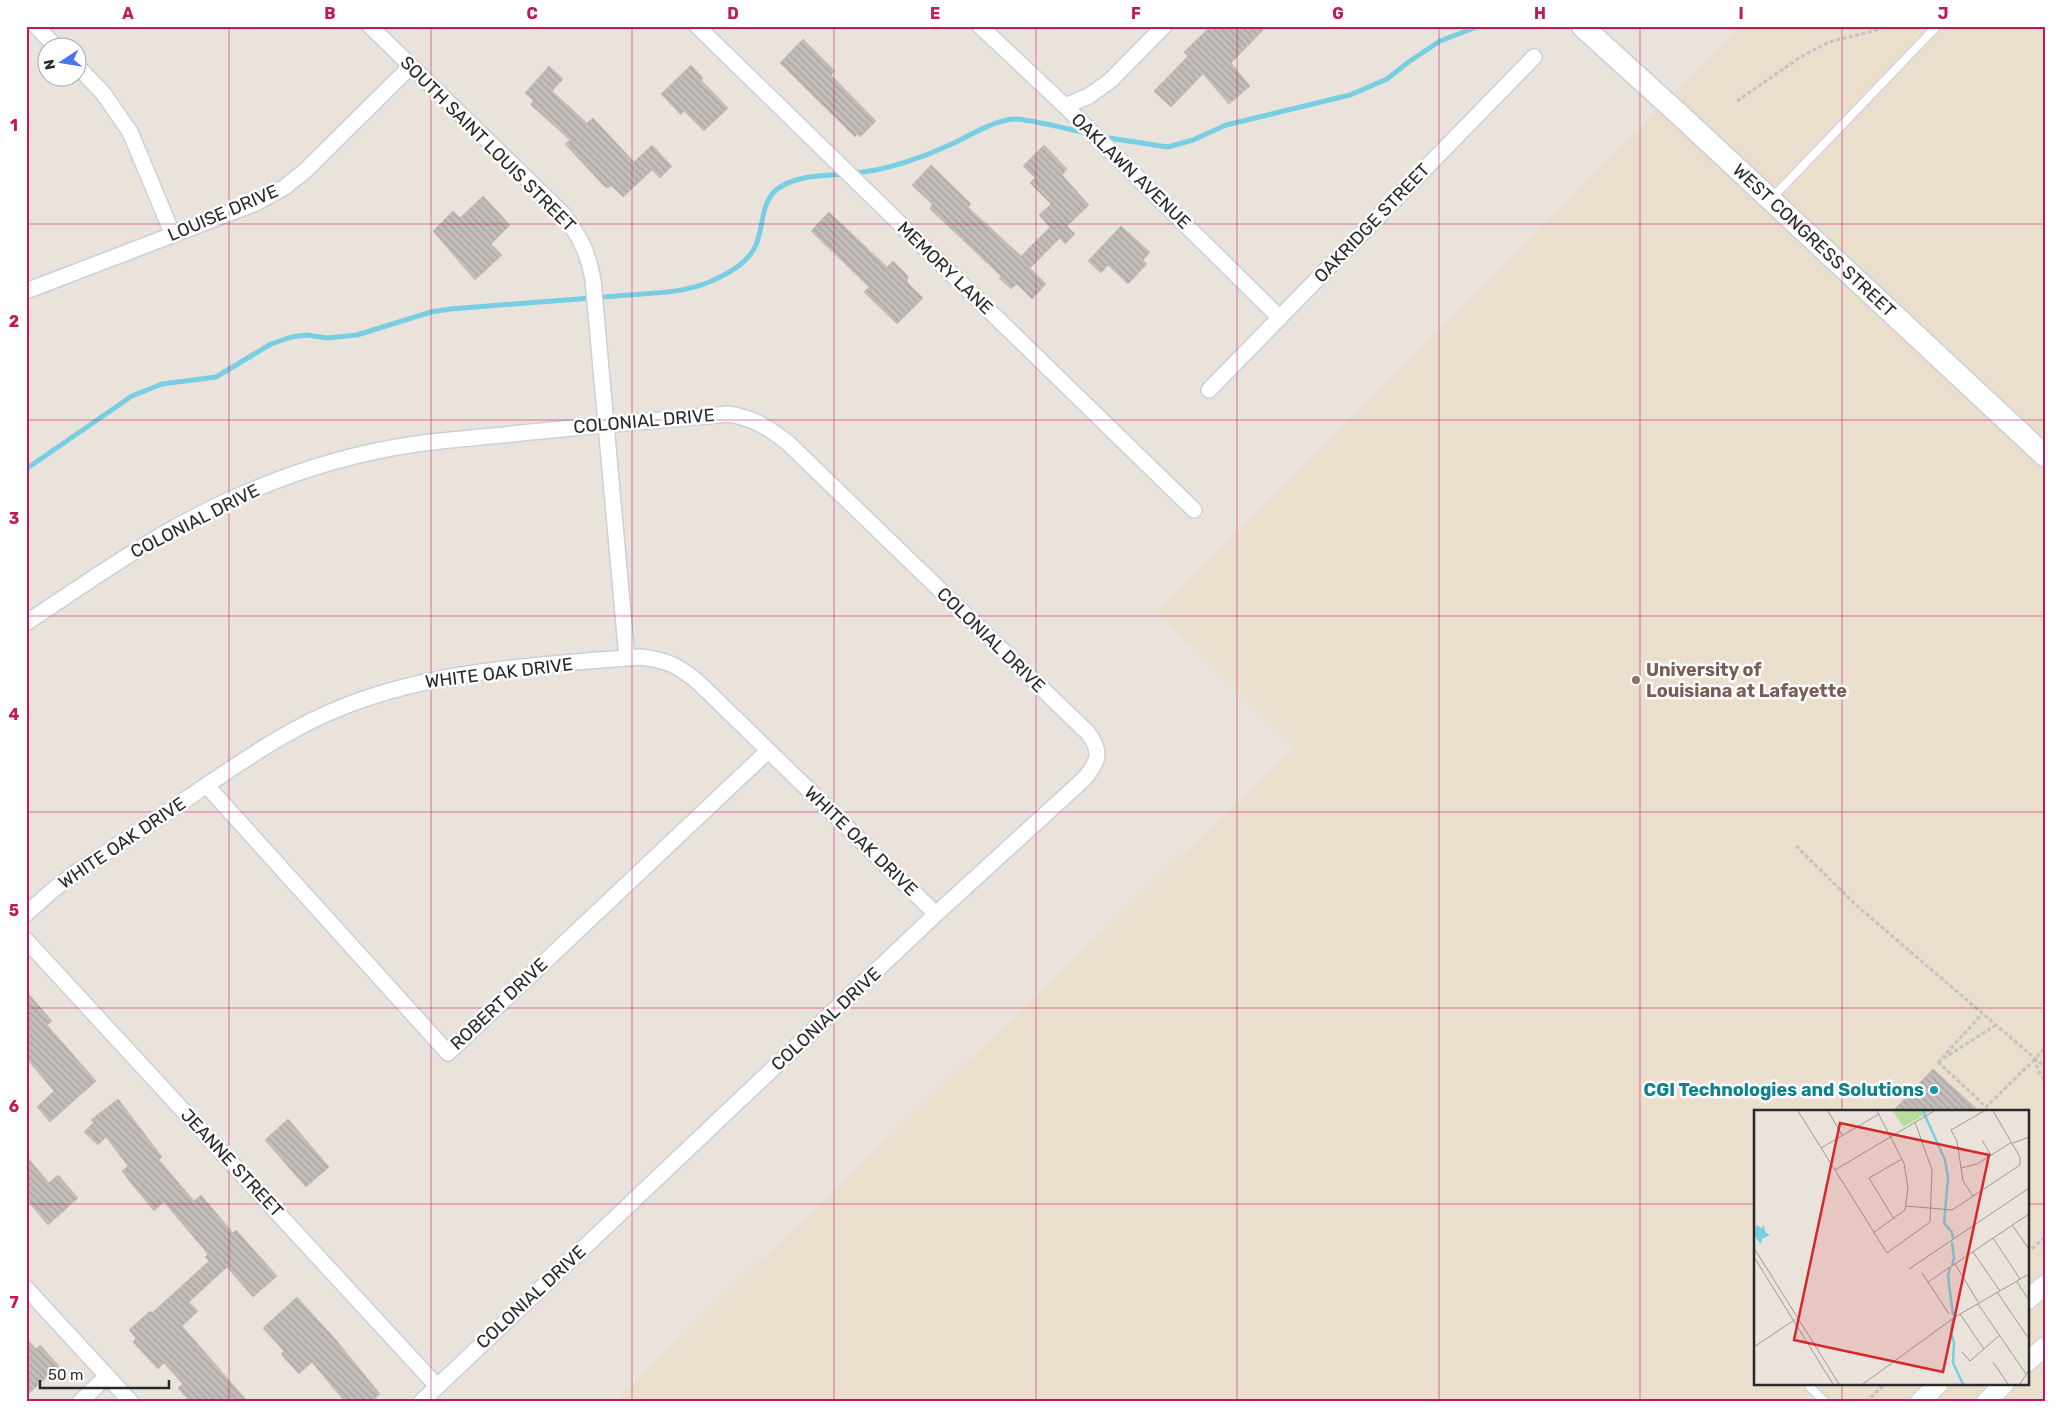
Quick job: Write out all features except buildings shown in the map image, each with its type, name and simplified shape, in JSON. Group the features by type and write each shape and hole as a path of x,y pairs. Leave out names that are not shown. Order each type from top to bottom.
{"main road":[{"name":"WEST CONGRESS STREET","path":"1584,29 1639,77 2045,456"}],"street":[{"path":"36,26 47,38"},
{"name":"SOUTH SAINT LOUIS STREET","path":"370,26 562,214 583,243 594,280 628,658"},
{"name":"MEMORY LANE","path":"697,26 1194,510"},
{"name":"OAKLAWN AVENUE","path":"980,26 1065,106 1280,318"},
{"path":"1065,106 1089,96 1111,80 1164,26"},
{"name":"OAKRIDGE STREET","path":"1209,390 1534,57"},
{"name":"LOUISE DRIVE","path":"26,292 256,203 284,187 306,170 411,66"},
{"path":"88,77 103,93 130,132 173,235"},
{"name":"COLONIAL DRIVE","path":"26,623 119,560 160,535 221,503 297,474 340,461 415,444 606,424 728,414 745,416 763,424 788,443 1088,733 1098,748 1098,757 1091,771 1084,779 936,914 421,1402"},
{"name":"WHITE OAK DRIVE","path":"26,914 78,871 241,762 298,727 373,695 458,675 640,657 660,659 685,671 936,914"},
{"name":"ROBERT DRIVE","path":"207,786 448,1053 768,751"},
{"name":"JEANNE STREET","path":"26,940 437,1386"},
{"path":"2028,1299 2045,1285"},
{"path":"26,1288 131,1402"},
{"path":"2028,1361 2045,1347"},
{"path":"80,1402 107,1376"},
{"path":"1920,1402 1936,1386"},
{"path":"1986,1402 2002,1386"}],"lane":[{"path":"1770,200 1938,26"},
{"path":"1810,1387 1824,1402"}],"path":[{"path":"1736,101 1799,58 1829,42 1877,30 1883,26"},
{"path":"1796,846 1856,905 2045,1067"},
{"path":"1938,1062 1982,1014"},
{"path":"1938,1062 1996,1025"},
{"path":"1938,1062 1986,1107 2044,1049"},
{"path":"2035,1059 2038,1070 2045,1081"},
{"path":"2028,1252 2045,1237"},
{"path":"1866,1402 1883,1386"}],"shaded area":[{"name":"University of Louisiana at Lafayette","path":"1740,26 2045,26 2045,1402 614,1402 1295,747 1158,612"}],"waterway":[{"path":"1102,137 1168,147 1193,140 1226,125 1350,95 1387,79 1440,41 1479,26"},
{"path":"854,173 891,166 929,154 989,126 1012,119 1037,122 1087,133"},
{"path":"26,469 132,396 162,384 216,377 271,344 291,337 307,335 327,338 357,335 431,312 450,309 663,292 696,287 721,277 747,259 758,240 767,202 776,190 783,185 800,179 845,174"}],"place":[{"name":"University of Louisiana at Lafayette","path":"1636,680"},
{"name":"CGI Technologies and Solutions","path":"1934,1090"}]}
